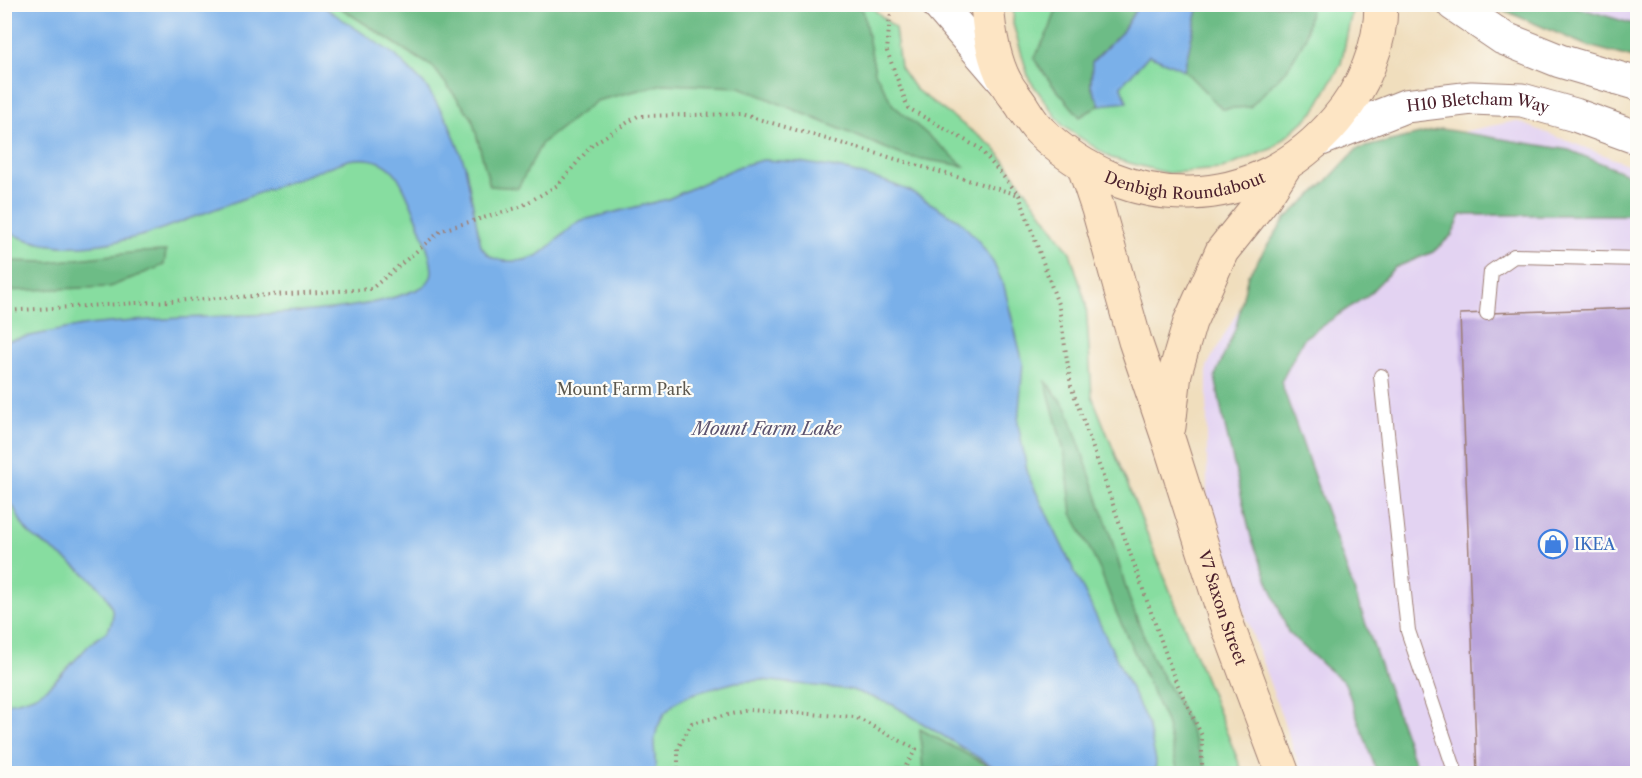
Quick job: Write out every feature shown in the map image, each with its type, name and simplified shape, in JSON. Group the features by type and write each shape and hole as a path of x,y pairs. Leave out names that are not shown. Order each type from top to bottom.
{"main road":[{"name":"Denbigh Roundabout","path":"987,4 990,37 1006,83 1039,130 1084,167 1122,184 1164,193 1206,193 1247,183 1286,166 1319,140 1350,105 1370,63 1381,18 1381,4"},
{"name":"V7 Saxon Street","path":"1168,438 1174,373 1190,322 1222,250 1265,197 1286,166"},
{"name":"V7 Saxon Street","path":"1084,167 1098,208 1135,341 1227,624 1283,774"}],"street":[{"path":"938,4 1006,83"},
{"path":"1453,4 1503,38 1560,61 1638,84"},
{"name":"H10 Bletcham Way","path":"1319,140 1404,106 1472,98 1522,100 1575,115 1638,138"}],"lane":[{"path":"1487,313 1491,272 1514,256 1638,259"},
{"path":"1380,376 1408,631 1456,774"}],"path":[{"path":"890,15 887,51 908,108 979,148 1019,195 1059,307 1071,386 1174,677 1202,736 1202,774"},
{"path":"4,311 371,289 442,230 520,207 558,185 593,144 638,116 741,114 1019,195"},
{"path":"678,774 678,748 692,723 749,710 855,717 916,749 901,774"}],"shaded area":[{"path":"1569,5 1637,5 1637,25"},
{"path":"1516,121 1637,168 1637,773 1302,773 1207,508 1207,366 1268,258 1371,150"}],"green space":[{"name":"Mount Farm Lake","path":"5,4 869,5 895,28 900,67 915,89 995,148 1070,252 1086,304 1092,396 1243,773 5,774"},
{"path":"1014,4 1352,4 1352,11 1341,64 1314,112 1273,148 1222,169 1167,173 1111,158 1063,126 1029,79 1013,24"},
{"path":"336,5 852,5 863,10 875,72 893,105 964,166 904,156 740,87 663,84 596,101 542,143 518,188 490,186 472,118 433,67"},
{"path":"1058,5 1139,5 1122,32 1092,62 1091,86 1100,105 1080,117 1034,59 1050,28"},
{"path":"1199,5 1311,5 1305,39 1288,68 1250,107 1222,109 1184,70"},
{"path":"1491,5 1569,5 1637,25 1637,59 1585,45"},
{"path":"1441,129 1569,150 1637,178 1637,215 1461,215 1452,235 1433,252 1394,268 1368,295 1304,338 1281,382 1418,773 1377,773 1345,683 1288,632 1251,537 1215,376 1236,327 1248,275 1285,219 1326,182 1357,149"},
{"path":"166,251 164,265 110,287 5,291 5,261 50,262"},
{"path":"1045,380 1067,409 1107,524 1129,598 1153,660 1181,708 1208,773 1173,773 1177,768 1166,722 1116,612 1100,570 1072,513 1065,455"},
{"path":"920,729 1000,772 1001,773 923,773"}],"water":[{"name":"Mount Farm Lake","path":"5,4 321,5 395,55 426,86 449,123 465,165 481,246 489,256 500,260 521,261 531,258 548,248 579,221 668,199 740,166 763,160 799,162 842,169 884,181 910,191 959,220 977,239 993,262 1004,286 1023,363 1018,424 1028,475 1148,724 1156,761 1155,773 1003,773 893,705 852,690 762,680 736,682 692,694 676,702 664,714 657,729 654,744 656,773 5,773 5,703 28,698 45,689 90,644 106,632 112,618 110,604 101,589 88,576 30,534 22,525 13,505 5,498 5,341 98,324 345,308 382,300 420,288 430,279 432,269 419,223 399,179 384,164 366,159 348,160 148,234 112,242 57,246 22,238 5,230"},
{"path":"1139,4 1199,5 1184,70 1149,55 1121,86 1127,102 1100,105 1091,86 1092,62 1122,32"}],"building":[{"name":"IKEA","path":"1638,308 1638,774 1477,774 1460,314"}],"place":[{"name":"IKEA","path":"1553,544"}],"park label":[{"name":"Mount Farm Park","path":"624,389"}]}
